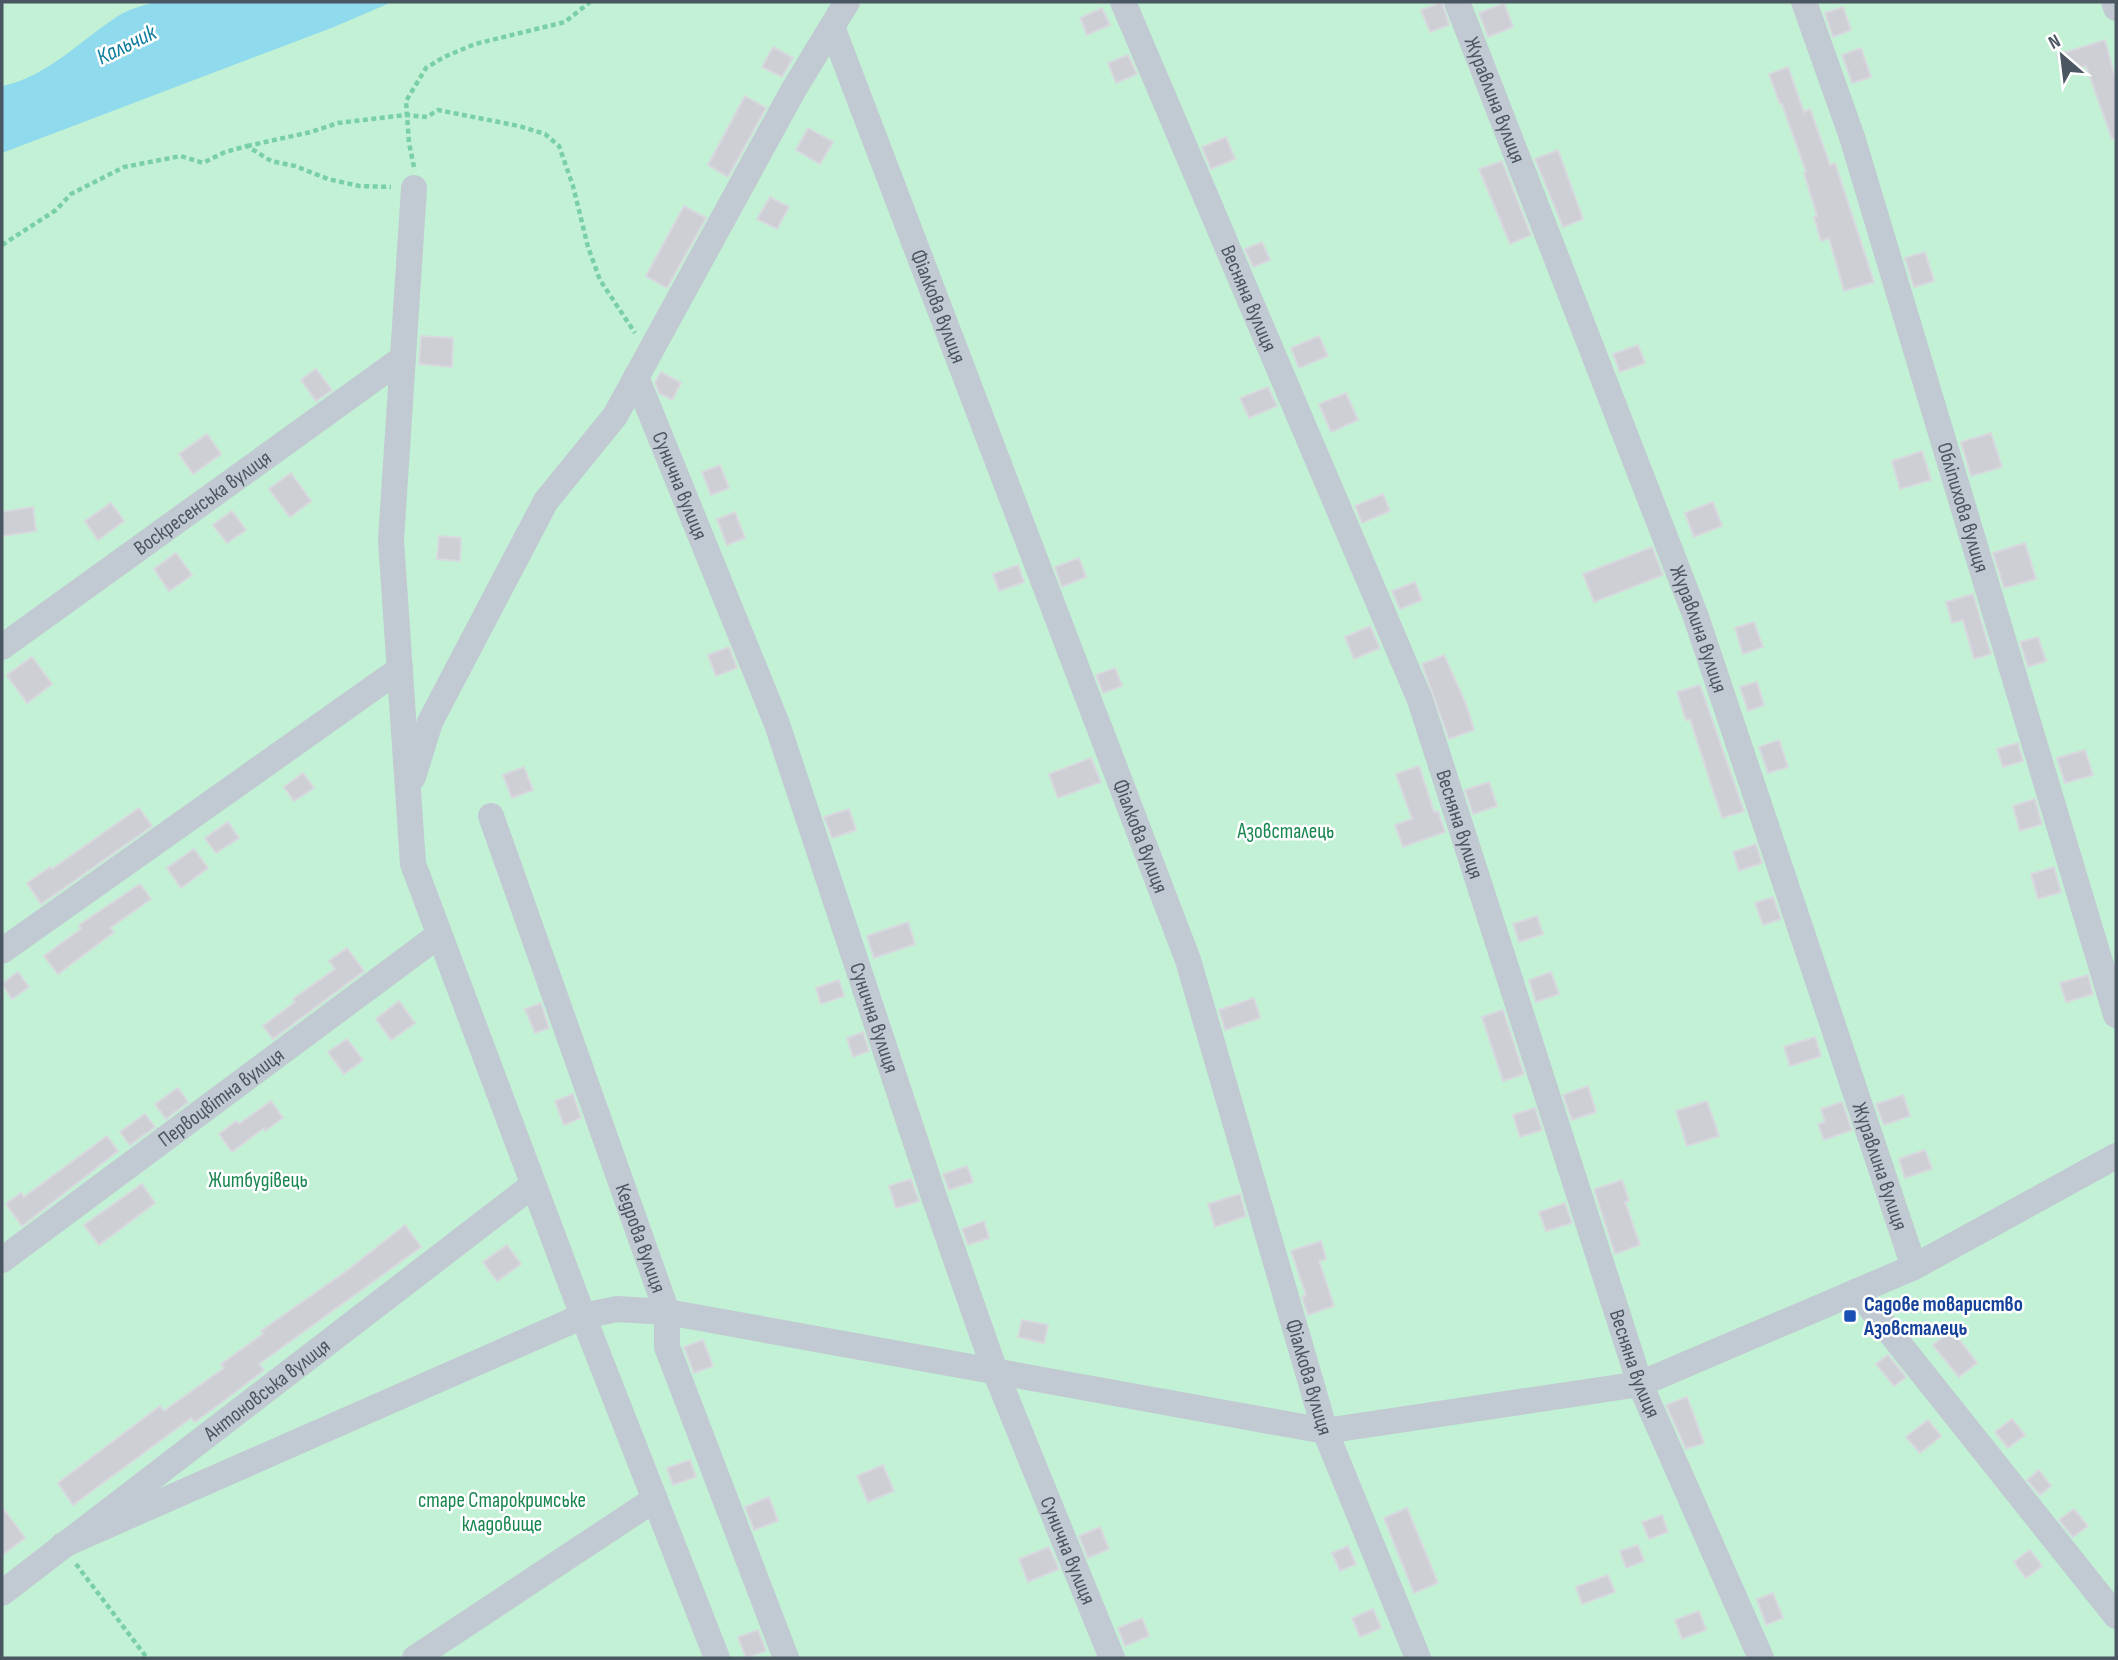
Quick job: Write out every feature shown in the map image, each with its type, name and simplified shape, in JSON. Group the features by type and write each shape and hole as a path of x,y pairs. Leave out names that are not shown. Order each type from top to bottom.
{"street":[{"path":"408,792 430,722 546,501 615,416 794,89 847,2"},
{"name":"Весняна вулиця","path":"1123,2 1420,699 1640,1384 1760,1658"},
{"name":"Журавлина вулиця","path":"1457,2 1696,617 1914,1267"},
{"name":"Обліпихова вулиця","path":"1804,2 1852,137 2116,1015"},
{"path":"2114,2 2116,8"},
{"name":"Фіалкова вулиця","path":"832,27 1188,960 1325,1431 1418,1658"},
{"path":"414,188 391,540 413,864 583,1316 717,1658"},
{"name":"Воскресенська вулиця","path":"2,648 403,358"},
{"name":"Сунична вулиця","path":"636,377 777,724 932,1191 995,1371 1112,1658"},
{"path":"2,951 400,669"},
{"name":"Кедрова вулиця","path":"491,816 667,1312 667,1347 786,1658"},
{"name":"Первоцвітна вулиця","path":"2,1260 439,935"},
{"path":"63,1545 583,1316 617,1309 667,1312 1325,1431 1640,1384 1914,1267 2116,1156"},
{"name":"Антоновська вулиця","path":"2,1593 533,1185"},
{"path":"1857,1291 2116,1616"},
{"path":"415,1658 654,1499"}],"path":[{"path":"247,146 271,161 295,166 328,179 359,186 414,188 414,161 409,143 406,101 426,68 475,44 565,22 590,2"},
{"path":"2,245 55,210 71,194 124,167 181,156 203,163 225,152 338,123 406,116 427,117 438,110 519,126 545,134 559,146 600,280 649,354"},
{"path":"63,1545 147,1658"}],"green space":[{"name":"Азовсталець","path":"2,2 2116,2 2116,1658 2,1658"}],"water":[{"name":"Кальчик","path":"154,2 392,2 334,27 2,153 2,86 34,75 118,16"}],"building":[{"path":"1442,2 1449,25 1430,32 1421,10"},
{"path":"1504,3 1513,27 1488,37 1479,13"},
{"path":"1843,7 1851,30 1833,37 1825,13"},
{"path":"1102,8 1110,25 1087,35 1080,18"},
{"path":"2105,40 2116,81 2116,138 2112,139 2086,66 2063,73 2057,55"},
{"path":"773,47 793,58 782,77 762,67"},
{"path":"1861,48 1871,77 1852,83 1842,55"},
{"path":"1128,55 1137,74 1116,83 1108,63"},
{"path":"1788,67 1804,112 1810,109 1830,165 1835,163 1874,282 1844,291 1829,238 1821,241 1814,217 1817,216 1804,173 1806,172 1769,74"},
{"path":"745,96 766,108 728,177 708,165"},
{"path":"808,128 833,142 820,164 796,150"},
{"path":"1226,137 1235,159 1211,169 1202,147"},
{"path":"1558,150 1583,219 1563,227 1535,159"},
{"path":"1502,161 1531,235 1510,244 1479,169"},
{"path":"770,197 789,207 777,229 757,219"},
{"path":"684,206 706,218 667,288 646,276"},
{"path":"1262,242 1270,260 1253,267 1245,249"},
{"path":"1925,252 1934,281 1914,287 1905,258"},
{"path":"421,336 453,338 452,367 419,364"},
{"path":"1319,336 1328,356 1299,368 1291,348"},
{"path":"1638,345 1645,363 1620,372 1613,354"},
{"path":"316,369 332,390 316,401 301,380"},
{"path":"661,372 681,383 672,400 659,393 655,382"},
{"path":"1268,387 1277,406 1249,418 1240,398"},
{"path":"1346,393 1358,420 1331,432 1319,404"},
{"path":"1991,433 2002,467 1971,476 1961,442"},
{"path":"207,434 221,454 193,474 179,454"},
{"path":"1922,451 1931,480 1900,489 1892,461"},
{"path":"720,465 729,488 711,495 702,472"},
{"path":"291,473 311,501 290,517 269,489"},
{"path":"1383,494 1390,511 1362,523 1355,506"},
{"path":"1713,502 1722,526 1694,537 1685,513"},
{"path":"111,503 124,521 98,540 85,521"},
{"path":"33,507 36,531 2,536 2,512"},
{"path":"232,511 246,530 227,543 213,525"},
{"path":"735,512 745,538 727,545 717,519"},
{"path":"439,536 461,538 460,561 437,559"},
{"path":"2025,543 2036,579 2004,588 1993,553"},
{"path":"1652,547 1663,575 1594,602 1583,574"},
{"path":"176,553 192,575 169,591 154,569"},
{"path":"1079,558 1086,577 1062,587 1055,567"},
{"path":"1018,565 1024,582 999,591 993,574"},
{"path":"1415,582 1422,600 1400,609 1392,591"},
{"path":"1973,594 1991,654 1974,659 1963,620 1952,623 1946,602"},
{"path":"1754,622 1763,647 1743,654 1735,628"},
{"path":"1370,626 1380,648 1354,659 1345,637"},
{"path":"2038,637 2046,661 2028,667 2020,642"},
{"path":"729,647 737,668 716,676 708,655"},
{"path":"1444,655 1466,704 1474,730 1449,739 1422,664"},
{"path":"32,657 52,684 27,703 7,675"},
{"path":"1115,668 1122,686 1103,693 1096,675"},
{"path":"1757,682 1764,705 1748,711 1740,687"},
{"path":"1700,685 1744,811 1722,818 1690,719 1686,720 1677,692"},
{"path":"1779,740 1788,767 1768,773 1759,747"},
{"path":"2018,743 2023,761 2003,767 1997,749"},
{"path":"2085,750 2093,775 2065,783 2057,758"},
{"path":"1091,758 1101,782 1058,798 1049,774"},
{"path":"1419,766 1434,812 1438,811 1445,832 1403,847 1395,825 1412,819 1396,774"},
{"path":"524,767 533,790 512,798 503,775"},
{"path":"303,773 314,788 294,801 284,787"},
{"path":"1489,782 1497,806 1473,814 1465,790"},
{"path":"2035,799 2042,824 2020,831 2013,806"},
{"path":"139,808 152,826 41,904 27,883 50,867 52,869"},
{"path":"849,809 856,830 832,838 824,817"},
{"path":"228,822 239,838 216,853 205,838"},
{"path":"1756,844 1762,863 1739,871 1733,852"},
{"path":"194,849 208,868 181,888 167,868"},
{"path":"2054,867 2061,892 2038,899 2031,874"},
{"path":"140,884 151,899 110,928 114,932 58,974 44,956 81,929 79,925"},
{"path":"1773,897 1781,919 1763,925 1755,903"},
{"path":"1537,916 1543,934 1519,942 1513,924"},
{"path":"908,922 915,944 874,958 867,936"},
{"path":"347,948 364,971 273,1039 263,1026 295,1002 293,999 335,969 329,961"},
{"path":"18,972 29,987 12,999 2,984"},
{"path":"1551,972 1559,994 1536,1002 1529,980"},
{"path":"2088,975 2093,994 2066,1002 2060,983"},
{"path":"839,980 844,996 821,1004 816,988"},
{"path":"1254,998 1260,1018 1225,1030 1219,1010"},
{"path":"399,1001 415,1023 391,1040 376,1019"},
{"path":"541,1003 549,1028 535,1033 525,1009"},
{"path":"1503,1010 1524,1074 1503,1081 1482,1017"},
{"path":"863,1032 869,1051 853,1057 847,1038"},
{"path":"1815,1037 1821,1056 1790,1066 1784,1047"},
{"path":"347,1039 363,1060 344,1074 328,1052"},
{"path":"1588,1086 1596,1112 1572,1120 1563,1095"},
{"path":"178,1088 188,1102 166,1119 155,1104"},
{"path":"573,1094 581,1118 564,1125 555,1101"},
{"path":"1903,1095 1910,1116 1884,1125 1876,1104"},
{"path":"271,1101 283,1118 265,1131 264,1128 232,1152 219,1134 236,1121 239,1124"},
{"path":"1707,1101 1719,1136 1687,1146 1676,1111"},
{"path":"1842,1102 1852,1130 1824,1140 1818,1124 1825,1122 1821,1109"},
{"path":"1535,1108 1542,1130 1520,1137 1513,1115"},
{"path":"145,1114 155,1127 130,1145 120,1132"},
{"path":"107,1136 118,1151 22,1226 6,1204 21,1193 24,1197"},
{"path":"1925,1150 1932,1169 1905,1178 1899,1159"},
{"path":"967,1166 973,1182 949,1190 943,1174"},
{"path":"911,1179 919,1201 896,1208 889,1186"},
{"path":"1622,1180 1629,1201 1625,1202 1640,1245 1615,1254 1595,1189"},
{"path":"142,1184 155,1203 99,1245 84,1225"},
{"path":"1240,1194 1246,1216 1215,1227 1208,1204"},
{"path":"1565,1203 1572,1223 1546,1231 1539,1212"},
{"path":"984,1221 989,1238 968,1245 962,1229"},
{"path":"405,1225 421,1247 259,1364 264,1370 221,1403 195,1422 191,1418 73,1505 58,1483 160,1406 164,1411 224,1368 221,1364 263,1334 261,1331 348,1270"},
{"path":"1321,1241 1326,1259 1319,1261 1334,1306 1308,1315 1302,1297 1306,1295 1291,1251"},
{"path":"507,1245 521,1264 497,1281 483,1262"},
{"path":"1022,1320 1048,1325 1044,1343 1018,1337"},
{"path":"1952,1330 1977,1363 1959,1377 1933,1345"},
{"path":"703,1340 713,1366 694,1373 684,1347"},
{"path":"1888,1355 1906,1377 1894,1386 1876,1364"},
{"path":"1687,1397 1704,1443 1686,1449 1666,1405"},
{"path":"2012,1419 2025,1435 2008,1448 1995,1432"},
{"path":"1928,1420 1941,1436 1920,1453 1906,1437"},
{"path":"690,1460 696,1477 673,1485 667,1468"},
{"path":"883,1465 894,1491 868,1502 857,1476"},
{"path":"2039,1470 2051,1486 2040,1495 2027,1480"},
{"path":"769,1497 778,1521 754,1530 745,1507"},
{"path":"2,1507 25,1538 2,1555"},
{"path":"1407,1508 1438,1583 1414,1593 1384,1518"},
{"path":"2074,1509 2088,1526 2073,1537 2059,1520"},
{"path":"1662,1515 1668,1532 1649,1539 1642,1522"},
{"path":"1100,1527 1109,1549 1088,1558 1079,1536"},
{"path":"1638,1545 1644,1561 1626,1568 1620,1551"},
{"path":"1348,1546 1356,1564 1340,1571 1332,1553"},
{"path":"1049,1547 1059,1569 1028,1582 1019,1559"},
{"path":"2030,1550 2042,1566 2026,1578 2014,1562"},
{"path":"1608,1575 1615,1592 1582,1604 1576,1587"},
{"path":"1773,1593 1783,1618 1766,1625 1757,1599"},
{"path":"1373,1609 1381,1628 1360,1637 1352,1618"},
{"path":"1699,1611 1706,1630 1682,1639 1675,1620"},
{"path":"1142,1618 1149,1636 1125,1646 1118,1628"},
{"path":"758,1630 766,1651 746,1658 738,1637"}],"place":[{"name":"Садове товариство Азовсталець","path":"1850,1316"}],"park label":[{"name":"Житбудівець","path":"258,1180"},
{"name":"старе Старокримське кладовище","path":"502,1512"}]}
